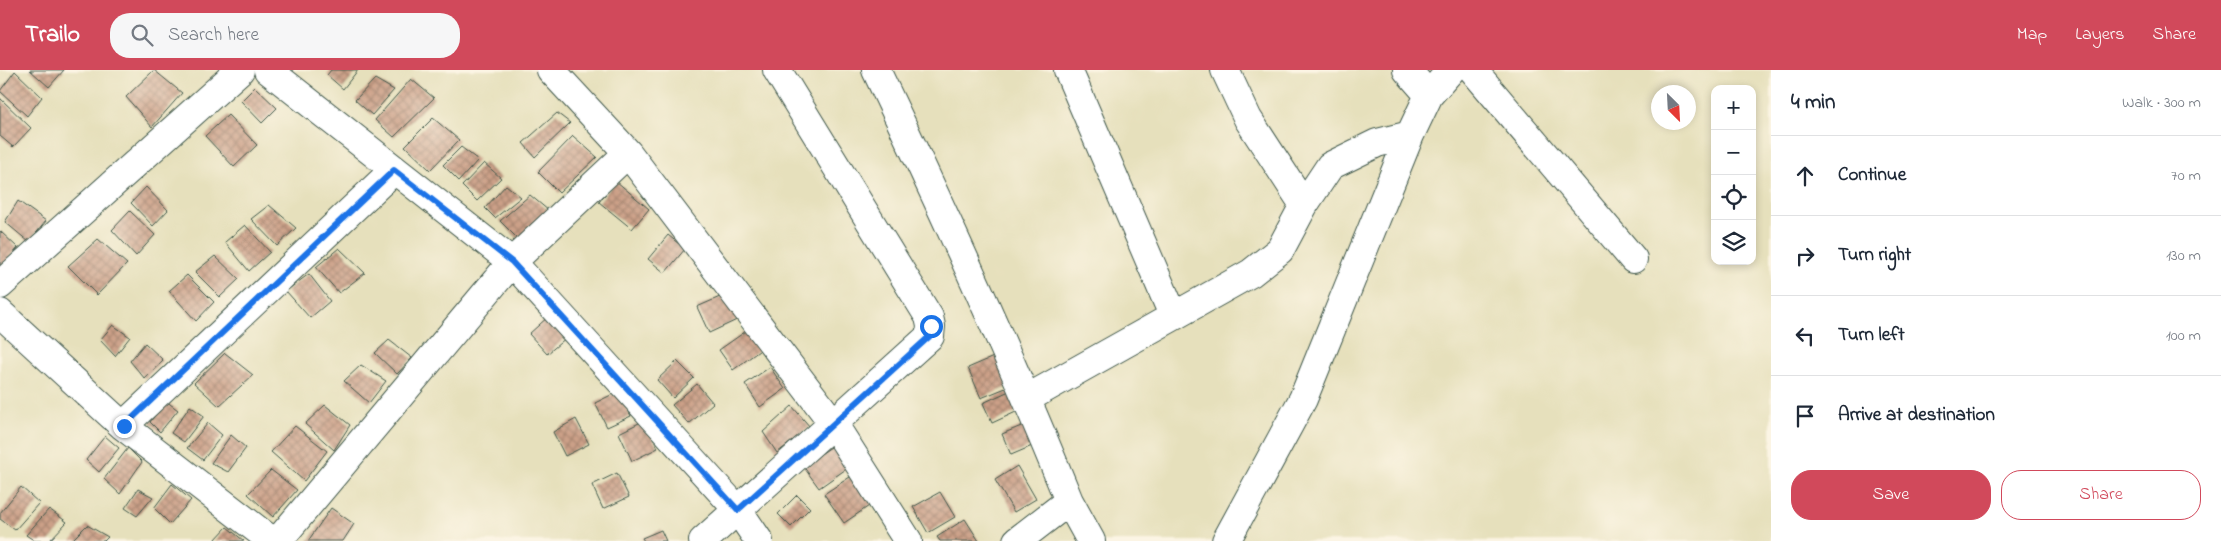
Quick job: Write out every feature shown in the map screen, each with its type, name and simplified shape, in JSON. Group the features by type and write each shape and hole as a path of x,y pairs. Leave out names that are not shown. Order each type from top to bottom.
{"street":[{"path":"0,285 240,70"},
{"path":"268,70 512,262 738,510 760,541"},
{"path":"551,70 628,153 833,423 908,541"},
{"path":"703,541 930,336 931,326 928,317 777,70"},
{"path":"876,70 957,241 1028,398 1069,501 1091,541"},
{"path":"1068,70 1173,315"},
{"path":"1225,70 1248,119 1304,205"},
{"path":"1407,70 1429,94"},
{"path":"1226,541 1303,399 1410,136 1429,94 1451,70"},
{"path":"1473,70 1633,260"},
{"path":"1028,398 1173,315 1251,273 1280,250 1304,205 1330,166 1376,143 1410,136"},
{"path":"278,541 512,262 628,153"},
{"path":"124,426 394,170"},
{"path":"0,313 124,426 272,541"},
{"path":"1017,541 1069,501"}],"building":[{"path":"30,70 64,70 49,87"},
{"path":"154,70 182,93 152,127 126,97"},
{"path":"331,70 358,70 343,89 327,75"},
{"path":"15,71 42,97 27,116 0,91"},
{"path":"375,79 394,90 372,115 355,100"},
{"path":"411,79 434,98 394,137 375,120"},
{"path":"255,87 277,108 262,123 241,101"},
{"path":"0,98 31,128 13,147 0,136"},
{"path":"557,113 570,123 535,157 523,143"},
{"path":"228,115 257,145 234,167 205,136"},
{"path":"433,118 459,140 430,170 405,146"},
{"path":"573,136 597,157 559,193 538,172"},
{"path":"461,147 478,160 459,181 443,165"},
{"path":"484,163 501,178 477,201 462,186"},
{"path":"616,181 649,209 632,229 599,202"},
{"path":"506,185 521,197 495,218 485,208"},
{"path":"146,187 168,210 153,226 131,203"},
{"path":"530,195 549,211 522,243 500,221"},
{"path":"18,201 46,221 29,242 5,222"},
{"path":"269,205 296,228 277,246 251,219"},
{"path":"130,211 155,235 136,256 112,230"},
{"path":"245,225 270,252 249,271 225,242"},
{"path":"0,231 18,248 0,269"},
{"path":"668,235 685,249 665,273 648,259"},
{"path":"98,239 127,264 97,295 68,266"},
{"path":"339,248 365,273 339,293 316,267"},
{"path":"215,256 239,279 220,297 195,272"},
{"path":"309,274 330,301 310,318 286,291"},
{"path":"187,275 214,302 196,321 169,291"},
{"path":"729,293 741,318 709,333 697,307"},
{"path":"549,316 567,337 547,354 529,334"},
{"path":"113,325 130,337 115,356 100,340"},
{"path":"749,329 763,348 733,370 719,350"},
{"path":"389,340 412,358 397,374 375,353"},
{"path":"145,343 163,360 145,379 130,361"},
{"path":"1005,352 1018,383 981,398 968,368"},
{"path":"225,353 253,375 219,406 194,383"},
{"path":"677,361 694,378 673,398 657,380"},
{"path":"361,365 386,381 369,403 344,381"},
{"path":"770,367 785,389 760,407 745,384"},
{"path":"697,384 713,403 689,424 672,405"},
{"path":"1020,386 1029,406 992,423 983,403"},
{"path":"619,391 631,416 607,427 595,403"},
{"path":"166,401 178,410 160,432 150,422"},
{"path":"325,405 350,425 334,450 305,424"},
{"path":"190,406 204,416 184,442 171,433"},
{"path":"792,406 810,427 777,453 763,432"},
{"path":"576,419 589,444 565,456 553,432"},
{"path":"645,420 658,448 632,461 619,433"},
{"path":"1031,422 1039,443 1011,455 1002,434"},
{"path":"208,423 222,435 203,460 187,448"},
{"path":"295,426 327,451 304,481 271,452"},
{"path":"231,435 246,448 228,472 211,463"},
{"path":"105,436 119,448 99,472 86,460"},
{"path":"834,445 849,467 819,488 803,466"},
{"path":"128,448 142,462 120,494 104,479"},
{"path":"1017,466 1036,499 1014,512 995,480"},
{"path":"271,470 297,490 273,517 248,494"},
{"path":"617,473 629,497 603,509 592,485"},
{"path":"853,475 872,504 844,523 824,494"},
{"path":"172,484 191,500 170,524 154,508"},
{"path":"21,487 39,503 15,530 0,519 0,513"},
{"path":"138,489 153,497 137,516 125,508"},
{"path":"940,492 955,517 928,533 913,507"},
{"path":"797,495 810,508 791,527 778,514"},
{"path":"331,508 354,524 343,541 308,541"},
{"path":"49,509 67,522 49,541 35,541 26,535"},
{"path":"965,519 979,541 940,541 937,537"},
{"path":"87,525 108,537 104,541 71,541"},
{"path":"227,527 244,541 214,541"},
{"path":"661,530 666,541 644,541 642,538"}],"route":[{"path":"124,426 394,170 512,262 738,510 930,336 931,326"}]}
